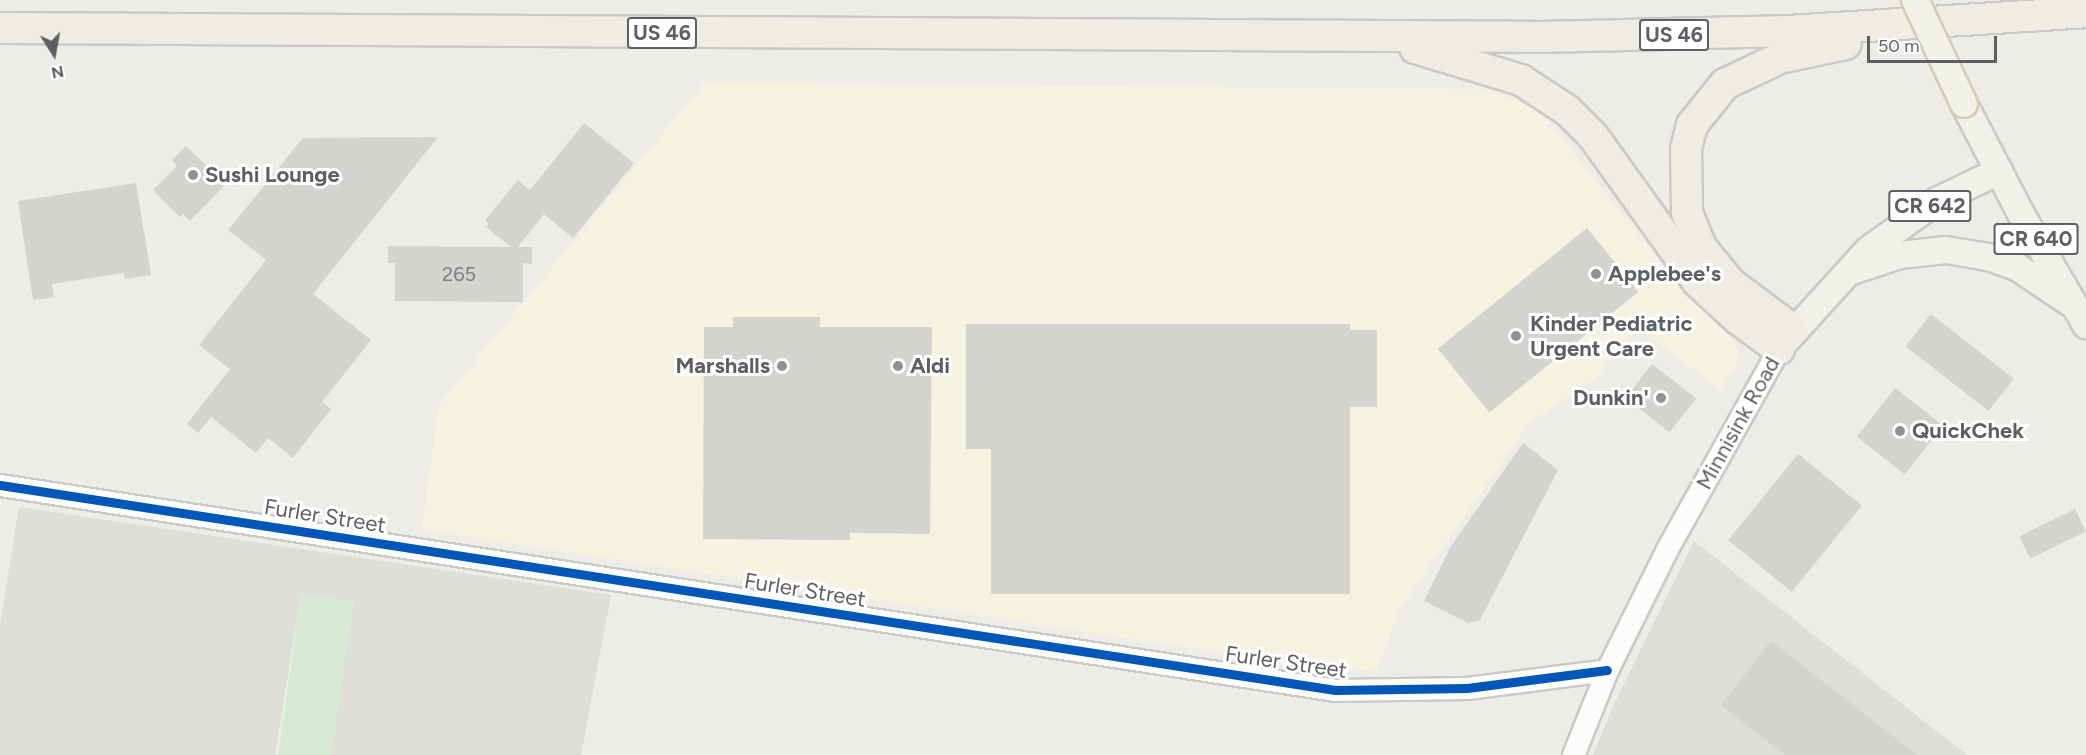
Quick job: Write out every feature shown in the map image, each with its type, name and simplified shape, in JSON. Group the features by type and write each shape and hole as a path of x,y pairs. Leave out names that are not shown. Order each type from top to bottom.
{"highway":[{"name":"US 46","path":"0,28 1375,37 1665,35 1972,22 2086,12"},
{"path":"1786,339 1713,266 1692,231 1684,176 1692,125 1725,84 1757,66 1805,51 1972,22"},
{"path":"1375,37 1505,73 1568,111 1593,136 1698,282 1738,319 1786,339"}],"main road":[{"name":"CR 640","path":"1915,0 1998,171 2080,315"},
{"name":"Minnisink Road","path":"1786,339 1846,273 1897,227 1998,171"},
{"path":"1846,273 1900,255 1956,252 2017,267 2080,315"}],"street":[{"name":"Minnisink Road","path":"1573,755 1607,670 1668,549 1786,339"},
{"name":"Furler Street","path":"0,485 1335,690 1470,687 1607,670"}],"shaded area":[{"path":"704,83 1488,89 1537,110 1558,133 1671,276 1733,340 1739,353 1737,365 1720,390 1638,327 1595,379 1531,421 1400,609 1377,671 1313,667 422,530 438,406"},
{"path":"19,507 611,595 581,755 328,755 354,602 301,594 275,755 0,755 0,624"},
{"path":"1694,541 1967,755 1593,755 1614,704"}],"green space":[{"path":"301,594 353,601 332,755 278,755"}],"building":[{"path":"584,123 634,163 573,238 544,214 518,247 532,247 532,264 523,263 523,302 395,301 395,263 388,263 388,246 511,247 486,227 489,224 485,220 518,180 530,190"},
{"path":"438,137 313,294 371,340 322,402 331,409 293,458 268,438 256,453 211,417 198,433 187,424 230,369 199,345 266,260 228,230 303,138"},
{"name":"Sushi Lounge","path":"186,146 226,184 190,221 183,214 180,217 153,190 177,166 172,160"},
{"path":"136,183 151,275 125,279 124,273 52,284 54,297 33,300 18,201"},
{"path":"1587,228 1639,292 1489,413 1438,349"},
{"path":"1931,314 2014,379 1988,411 1906,346"},
{"path":"733,317 820,317 820,327 932,327 930,534 850,533 850,540 703,539 704,327 733,327"},
{"path":"966,324 1350,324 1350,330 1377,330 1377,407 1350,407 1350,594 991,594 991,449 966,449"},
{"name":"Dunkin'","path":"1652,364 1696,398 1670,432 1626,398"},
{"name":"QuickChek","path":"1895,388 1943,426 1905,474 1857,437"},
{"path":"1523,443 1558,470 1480,620 1468,623 1424,601 1450,548"},
{"path":"1798,454 1862,506 1792,592 1728,540"},
{"path":"2075,509 2086,531 2030,559 2019,536"},
{"path":"1771,641 1917,755 1785,755 1721,705"}],"cycle path":[{"path":"0,485 1335,690 1467,688 1607,670"}],"place":[{"name":"Sushi Lounge","path":"193,175"},
{"name":"Applebee's","path":"1596,274"},
{"name":"Kinder Pediatric Urgent Care","path":"1516,336"},
{"name":"Marshalls","path":"782,366"},
{"name":"Aldi","path":"898,366"},
{"name":"Dunkin'","path":"1661,398"},
{"name":"QuickChek","path":"1900,431"}]}
